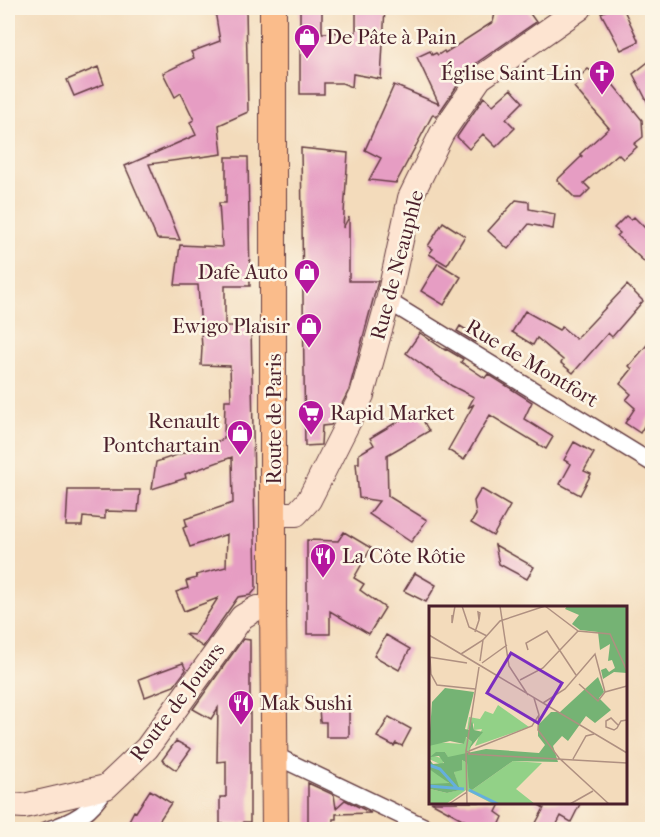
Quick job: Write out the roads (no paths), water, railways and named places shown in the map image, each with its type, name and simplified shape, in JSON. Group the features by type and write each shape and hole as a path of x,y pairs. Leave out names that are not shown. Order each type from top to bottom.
{"main road":[{"name":"Route de Paris","path":"273,8 275,830"}],"street":[{"name":"Rue de Neauphle","path":"274,514 296,514 314,492 362,395 388,301 410,198 442,133 480,78 580,8"},
{"name":"Rue de Montfort","path":"388,301 651,459"},
{"name":"Route de Jouars","path":"106,787 147,748 242,616 257,608 273,608"},
{"path":"274,754 431,830"},
{"path":"8,805 24,806 106,787"},
{"path":"46,830 69,823 97,802 106,787"}],"place":[{"name":"De Pâte à Pain","path":"307,60"},
{"name":"Église Saint-Lin","path":"602,96"},
{"name":"Dafe Auto","path":"307,295"},
{"name":"Ewigo Plaisir","path":"309,349"},
{"name":"Rapid Market","path":"311,436"},
{"name":"Renault Pontchartain","path":"240,456"},
{"name":"La Côte Rôtie","path":"323,579"},
{"name":"Mak Sushi","path":"241,726"}]}
